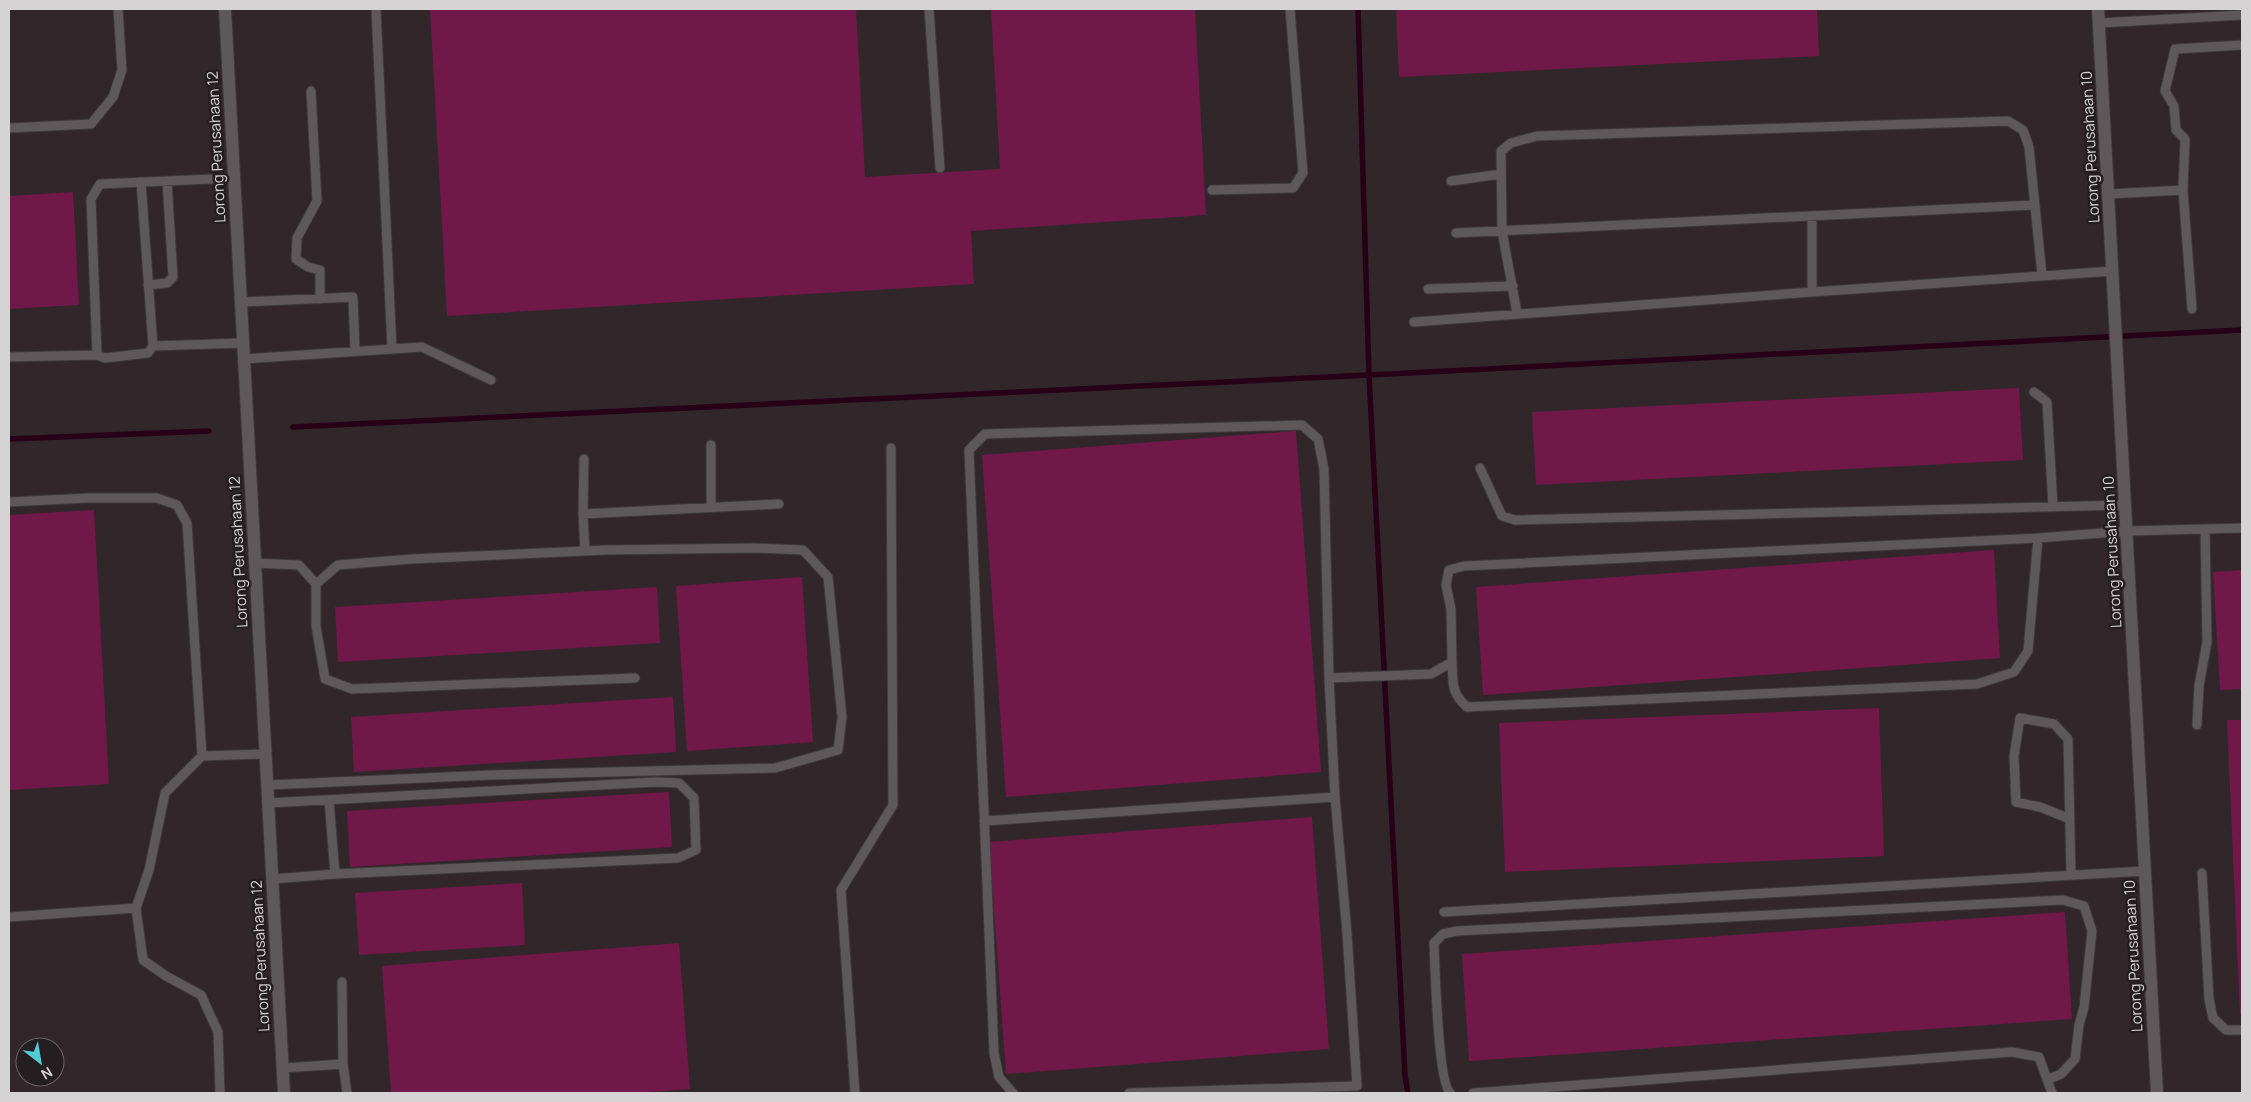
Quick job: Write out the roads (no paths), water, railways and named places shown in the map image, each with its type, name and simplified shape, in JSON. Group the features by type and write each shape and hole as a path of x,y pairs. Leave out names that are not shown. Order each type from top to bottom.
{"street":[{"name":"Lorong Perusahaan 12","path":"225,9 284,1093"},
{"name":"Lorong Perusahaan 10","path":"2098,9 2125,505 2128,531 2157,1093"}],"lane":[{"path":"9,128 90,124 113,97 122,70 118,9"},
{"path":"376,9 392,349"},
{"path":"929,9 940,168"},
{"path":"1212,190 1293,188 1303,173 1290,9"},
{"path":"2099,23 2242,16"},
{"path":"2192,309 2183,190 2185,139 2176,130 2174,106 2165,91 2175,49 2242,45"},
{"path":"312,91 318,201 297,238 296,259 308,267 320,270 320,299"},
{"path":"1517,313 1502,231 1501,151 1511,142 1537,136 2008,121 2023,130 2029,147 2042,275"},
{"path":"1451,181 1501,174"},
{"path":"97,355 91,199 100,184 234,178"},
{"path":"148,285 167,284 173,277 167,181"},
{"path":"9,357 97,355 105,358 148,353 153,346 141,182"},
{"path":"2109,194 2183,190"},
{"path":"1456,233 2035,205"},
{"path":"1812,216 1812,292"},
{"path":"1414,322 2113,271"},
{"path":"1428,289 1513,286"},
{"path":"241,302 352,297 355,351"},
{"path":"153,346 243,343"},
{"path":"244,359 422,347 491,380"},
{"path":"2034,392 2047,402 2054,507"},
{"path":"1013,1093 1000,1077 994,1053 969,450 985,434 1302,425 1318,439 1324,469 1334,797 1348,934 1357,1090 1129,1093"},
{"path":"711,446 711,508"},
{"path":"855,1093 841,890 893,805 891,448"},
{"path":"584,460 582,514 585,551"},
{"path":"1480,468 1502,516 1515,520 2125,505"},
{"path":"9,502 88,498 157,498 177,505 186,523 202,756"},
{"path":"582,514 779,504"},
{"path":"2038,538 2028,651 2014,672 1977,684 1468,707 1457,698 1453,688 1451,609 1446,585 1449,570 1464,566 2038,538 2128,531 2242,528"},
{"path":"2197,725 2199,686 2208,642 2204,529"},
{"path":"267,785 481,776 775,768 838,750 842,717 828,577 803,550 754,548 585,551 411,559 338,566 316,584"},
{"path":"255,564 299,565 316,584 316,626 325,679 352,690 635,678"},
{"path":"1329,678 1431,674 1452,662"},
{"path":"2070,819 2040,807 2016,802 2014,756 2020,718 2054,724 2068,739 2070,819 2071,875"},
{"path":"220,1093 218,1032 201,995 166,976 143,960 136,908 149,870 165,793 202,756 266,754"},
{"path":"268,804 656,782 679,783 694,798 696,850 678,858 335,874 272,879"},
{"path":"984,821 1334,797"},
{"path":"329,800 335,874"},
{"path":"1444,912 2145,871"},
{"path":"2202,874 2209,999 2213,1018 2226,1030 2242,1030"},
{"path":"1450,1093 1446,1089 1442,1058 1434,943 1443,934 1457,931 2063,900 2084,906 2092,931 2084,1007 2079,1025 2075,1059 2061,1074 2047,1080"},
{"path":"9,918 136,908"},
{"path":"342,982 343,1064 347,1093"},
{"path":"1473,1093 2012,1052 2039,1057 2052,1093"},
{"path":"283,1068 343,1064"}],"waterway":[{"path":"1358,9 1369,375 1405,1076 1408,1093"},
{"path":"293,427 1369,375 2242,330"},
{"path":"9,439 209,431"}]}
